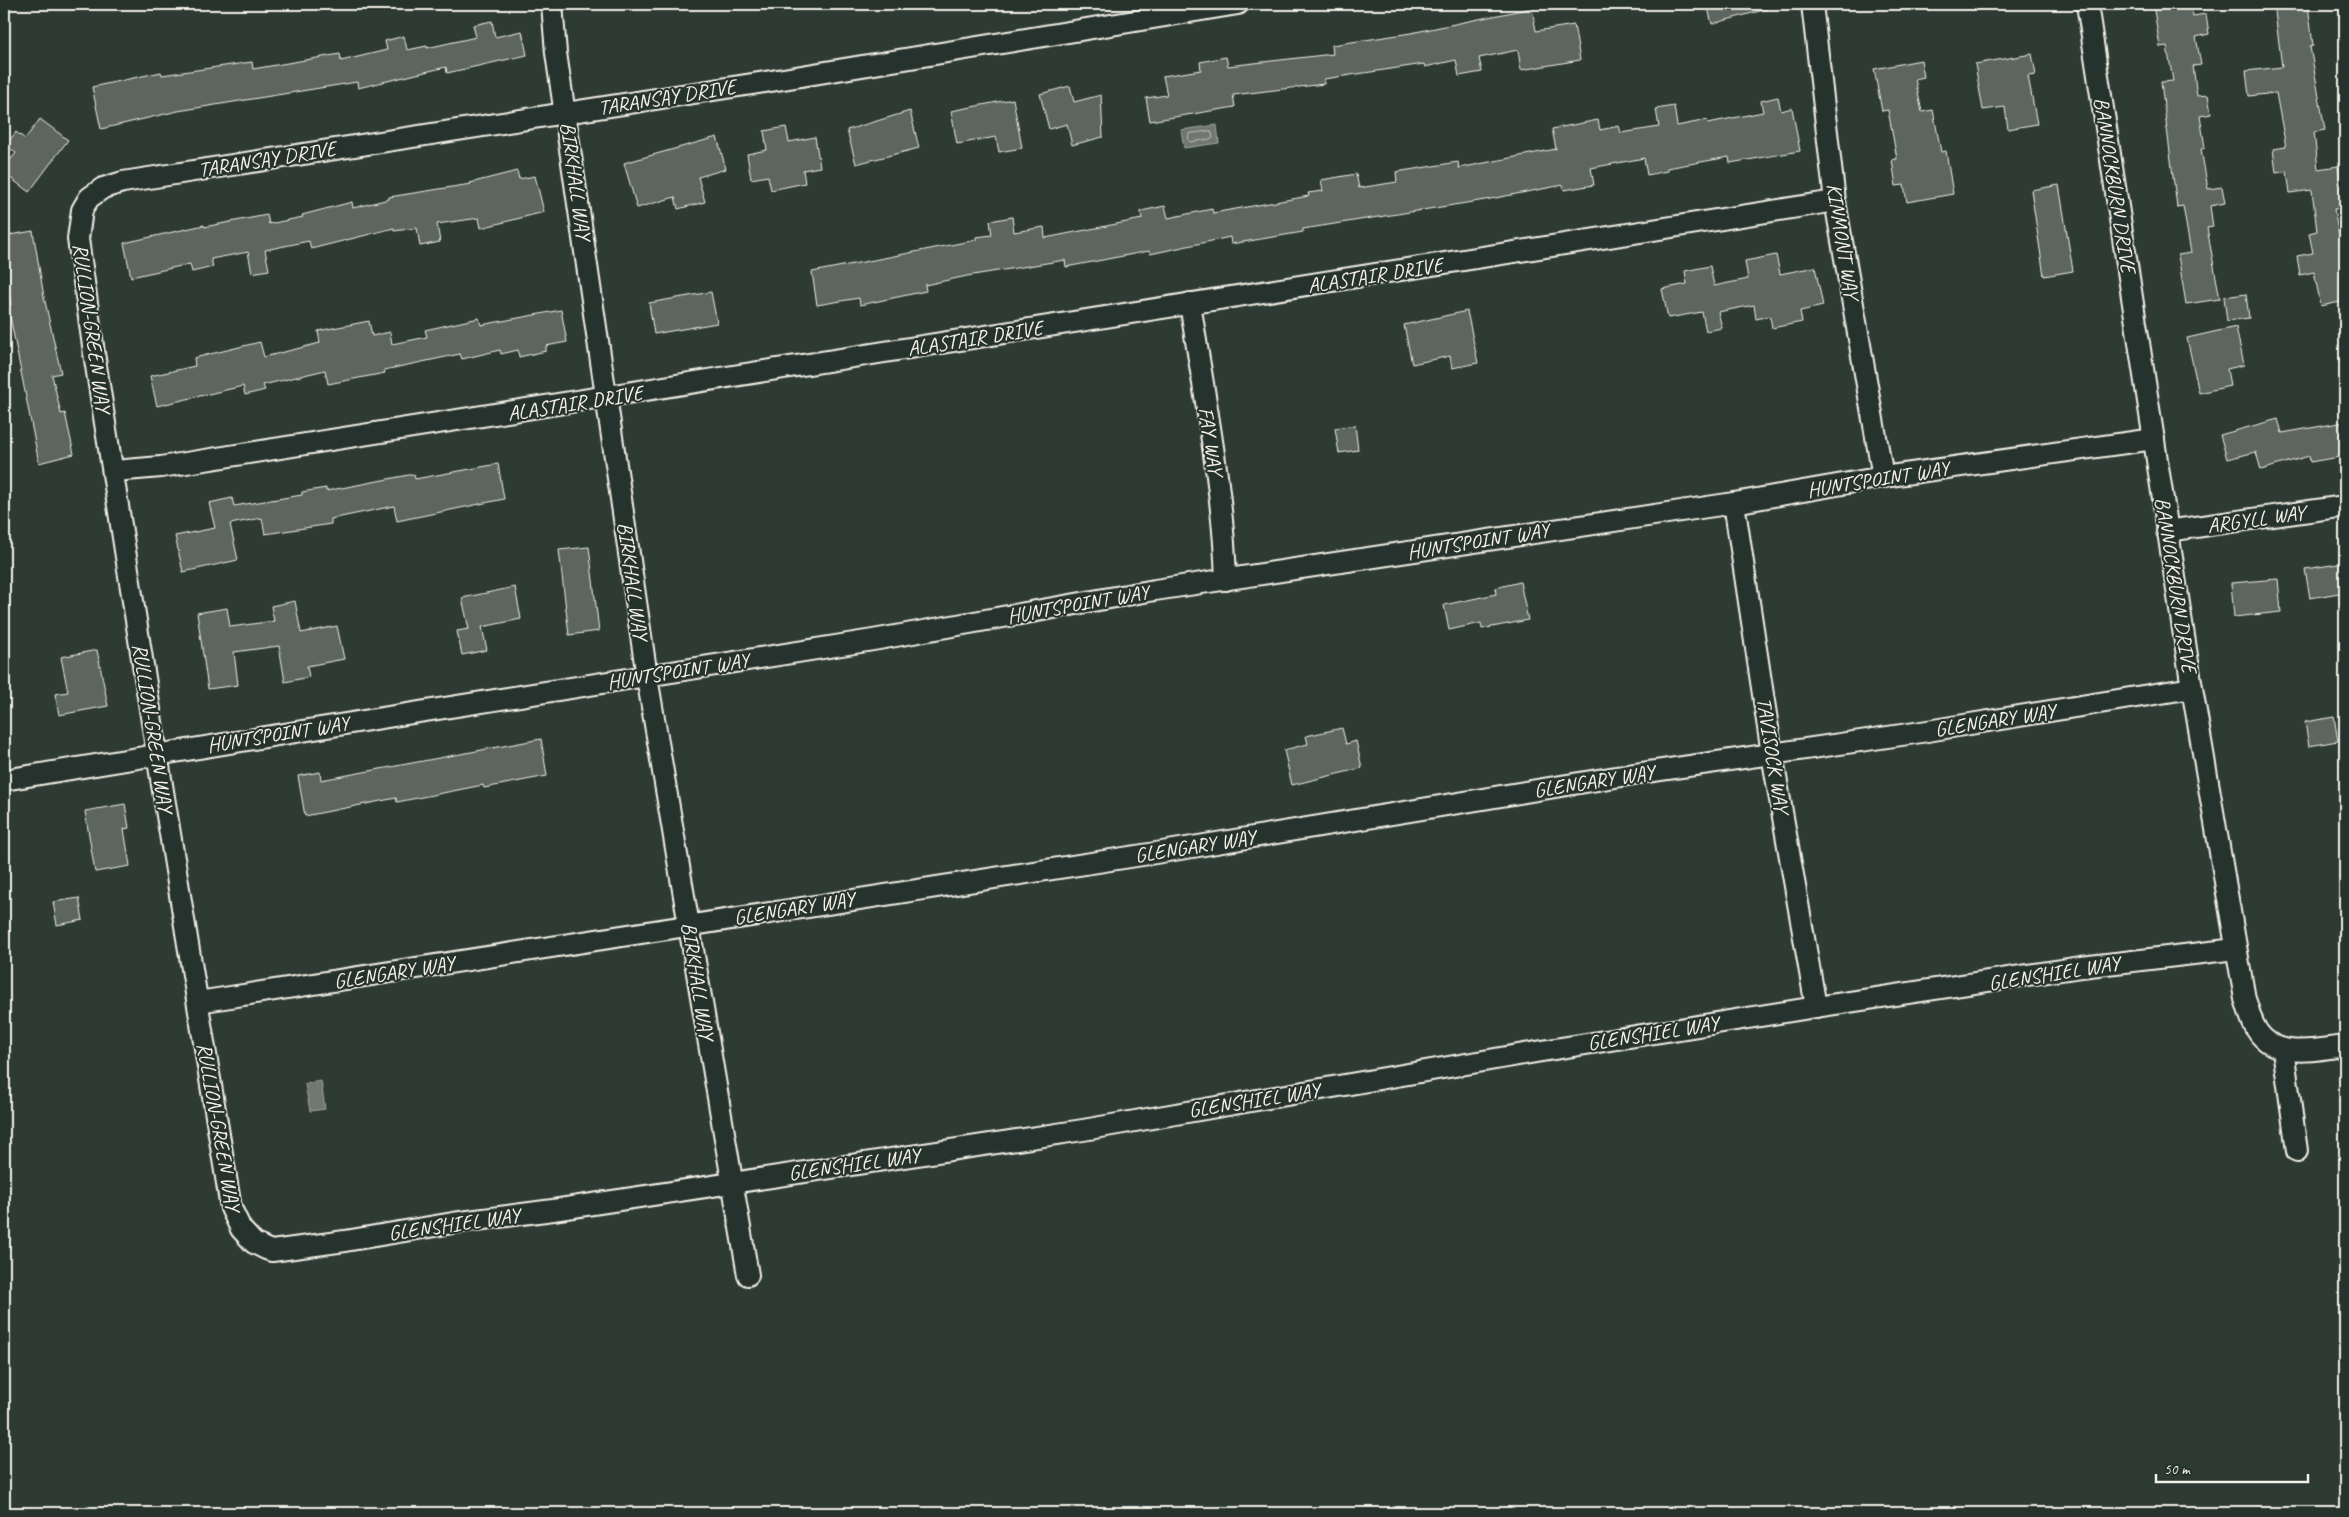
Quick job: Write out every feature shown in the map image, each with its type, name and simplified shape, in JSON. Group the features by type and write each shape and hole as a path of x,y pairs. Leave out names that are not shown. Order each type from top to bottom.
{"street":[{"name":"BIRKHALL WAY","path":"552,4 556,53 608,398 647,677 748,1276"},
{"name":"TARANSAY DRIVE","path":"97,191 123,182 764,82 1238,4"},
{"name":"KINMONT WAY","path":"1812,4 1835,201 1883,477"},
{"name":"BANNOCKBURN DRIVE","path":"2087,4 2167,531 2245,999 2254,1025 2266,1040 2283,1049"},
{"name":"RULLION-GREEN WAY","path":"97,191 89,198 82,210 78,239 157,754 231,1208 236,1220 247,1236 254,1243 272,1251"},
{"name":"ALASTAIR DRIVE","path":"114,471 161,468 608,398 1190,303 1375,276 1835,201"},
{"name":"FAY WAY","path":"1190,303 1220,498 1226,580"},
{"name":"HUNTSPOINT WAY","path":"4,780 647,677 1226,580 1734,503 1883,477 2154,439"},
{"name":"TAVISOCK WAY","path":"1734,503 1772,754 1816,1007"},
{"name":"ARGYLL WAY","path":"2167,531 2345,506"},
{"name":"GLENGARY WAY","path":"198,1002 2192,688"},
{"name":"GLENSHIEL WAY","path":"272,1251 1083,1130 1536,1052 1816,1007 2082,967 2236,949"},
{"path":"2297,1151 2283,1049 2299,1052 2345,1046"}],"water":[{"path":"1217,125 1219,143 1184,148 1181,130"},
{"path":"321,1081 325,1109 310,1111 305,1084"}],"building":[{"path":"1707,4 1767,4 1767,9 1712,24"},
{"path":"2153,4 2191,4 2193,16 2206,14 2209,34 2196,37 2201,65 2193,66 2197,96 2208,95 2211,114 2200,116 2205,148 2201,149 2208,189 2222,187 2225,203 2210,206 2213,227 2207,228 2220,299 2186,304 2178,255 2191,253 2183,206 2177,207 2161,82 2173,81 2167,46 2160,47"},
{"path":"2274,4 2308,4 2313,46 2310,47 2325,130 2314,132 2318,169 2338,166 2343,208 2334,209 2345,269 2345,301 2321,306 2314,272 2300,275 2297,256 2313,253 2309,233 2317,231 2312,190 2290,193 2287,171 2276,173 2273,149 2286,147 2276,93 2249,96 2246,71 2282,67"},
{"path":"1532,8 1536,31 1574,25 1580,60 1521,70 1518,50 1479,58 1482,72 1459,76 1456,60 1425,67 1424,64 1324,79 1324,84 1233,95 1235,107 1150,121 1146,98 1167,95 1163,76 1201,70 1200,62 1226,57 1228,66 1333,54 1332,45 1411,33"},
{"path":"492,21 495,37 522,31 527,55 447,73 446,67 358,88 357,82 178,111 101,129 92,87 161,72 162,75 252,62 253,69 340,54 341,61 387,50 385,41 404,36 407,50 427,46 427,48 476,37 473,25"},
{"path":"2032,54 2036,75 2028,76 2037,124 2008,129 2005,107 1983,110 1975,64"},
{"path":"1921,60 1924,77 1915,79 1922,112 1933,110 1941,152 1946,151 1953,194 1907,202 1904,185 1896,186 1892,160 1897,159 1888,110 1882,111 1874,69"},
{"path":"1070,86 1074,102 1101,95 1103,137 1072,145 1067,124 1049,129 1040,94"},
{"path":"1778,97 1781,111 1792,108 1800,151 1730,163 1729,157 1667,168 1667,171 1647,175 1644,158 1591,168 1594,185 1564,190 1563,185 1485,200 1303,229 1303,232 1231,244 1230,237 1150,254 1149,251 1066,267 1065,260 925,285 926,291 860,305 859,298 817,305 812,272 976,240 976,237 992,235 990,221 1012,217 1014,232 1044,227 1045,238 1142,219 1141,211 1165,206 1168,218 1212,209 1213,213 1309,196 1308,193 1323,191 1321,180 1356,174 1359,188 1397,182 1396,172 1458,162 1459,168 1556,149 1552,129 1598,120 1600,130 1619,126 1621,133 1659,127 1656,109 1674,106 1677,126 1707,120 1708,123 1763,112 1761,101"},
{"path":"1013,99 1022,148 999,152 996,137 957,144 951,111"},
{"path":"910,111 919,148 856,164 847,130"},
{"path":"40,119 68,140 29,192 4,173 4,168 16,153 6,145 16,132 25,139"},
{"path":"786,127 789,142 815,137 820,167 803,170 805,183 771,190 768,176 751,179 747,154 767,150 764,131"},
{"path":"717,137 726,169 698,177 705,202 678,209 675,197 637,208 624,163"},
{"path":"517,171 519,179 535,176 544,212 481,228 479,218 437,224 440,242 420,246 417,228 394,231 394,228 311,249 309,241 265,250 269,270 252,273 248,252 211,259 213,267 192,272 190,264 131,277 124,243 204,225 204,227 267,215 269,224 303,217 302,215 352,202 353,208 389,199 389,197 471,184"},
{"path":"2059,185 2073,271 2044,276 2031,190"},
{"path":"33,231 44,297 61,373 52,375 61,414 65,413 74,454 39,463 8,306 11,305 4,261 4,236"},
{"path":"1776,255 1780,274 1815,267 1823,306 1800,311 1802,322 1772,328 1770,316 1756,319 1754,305 1718,312 1722,328 1706,331 1702,312 1668,318 1662,289 1687,284 1685,271 1710,266 1714,286 1748,279 1745,261"},
{"path":"711,292 717,323 654,334 649,303"},
{"path":"2246,294 2249,318 2227,321 2224,297"},
{"path":"561,310 567,342 546,346 546,351 519,357 518,350 501,354 500,350 462,359 460,354 384,370 385,373 328,384 325,370 263,385 265,390 245,395 243,386 157,406 150,376 195,366 194,358 260,342 264,357 320,343 318,331 369,321 372,336 390,332 392,344 427,337 425,330 479,318 481,325"},
{"path":"1467,311 1478,363 1452,368 1450,356 1412,364 1404,325"},
{"path":"2236,327 2244,365 2227,369 2230,386 2199,393 2187,338"},
{"path":"2278,419 2282,433 2345,422 2345,456 2310,462 2309,456 2261,470 2256,452 2227,459 2220,435"},
{"path":"1355,425 1358,450 1339,453 1335,428"},
{"path":"498,464 504,499 397,521 394,506 331,519 331,524 265,534 262,518 230,524 238,560 183,572 175,536 215,528 209,503 232,498 234,506 302,495 302,492 326,488 326,491 414,474 415,479"},
{"path":"589,547 599,631 569,635 559,550"},
{"path":"2345,563 2345,592 2310,598 2305,569"},
{"path":"2278,579 2281,612 2234,617 2231,583"},
{"path":"1520,582 1528,620 1482,629 1481,623 1449,630 1444,605 1496,594 1495,588"},
{"path":"515,587 521,619 482,627 487,650 462,655 457,631 469,629 462,598"},
{"path":"295,601 301,633 337,626 344,659 307,666 309,677 285,682 279,646 234,652 238,685 208,689 197,613 227,608 230,627 274,621 271,606"},
{"path":"97,650 108,706 59,715 55,694 68,692 61,657"},
{"path":"2334,717 2338,741 2309,746 2305,722"},
{"path":"1342,728 1346,744 1356,741 1362,768 1292,785 1284,750 1308,744 1306,736"},
{"path":"541,739 547,776 484,788 483,785 397,802 396,798 305,816 298,776 320,772 321,780"},
{"path":"125,804 129,828 124,829 130,866 95,872 85,811"},
{"path":"79,898 83,920 57,925 53,902"}]}
